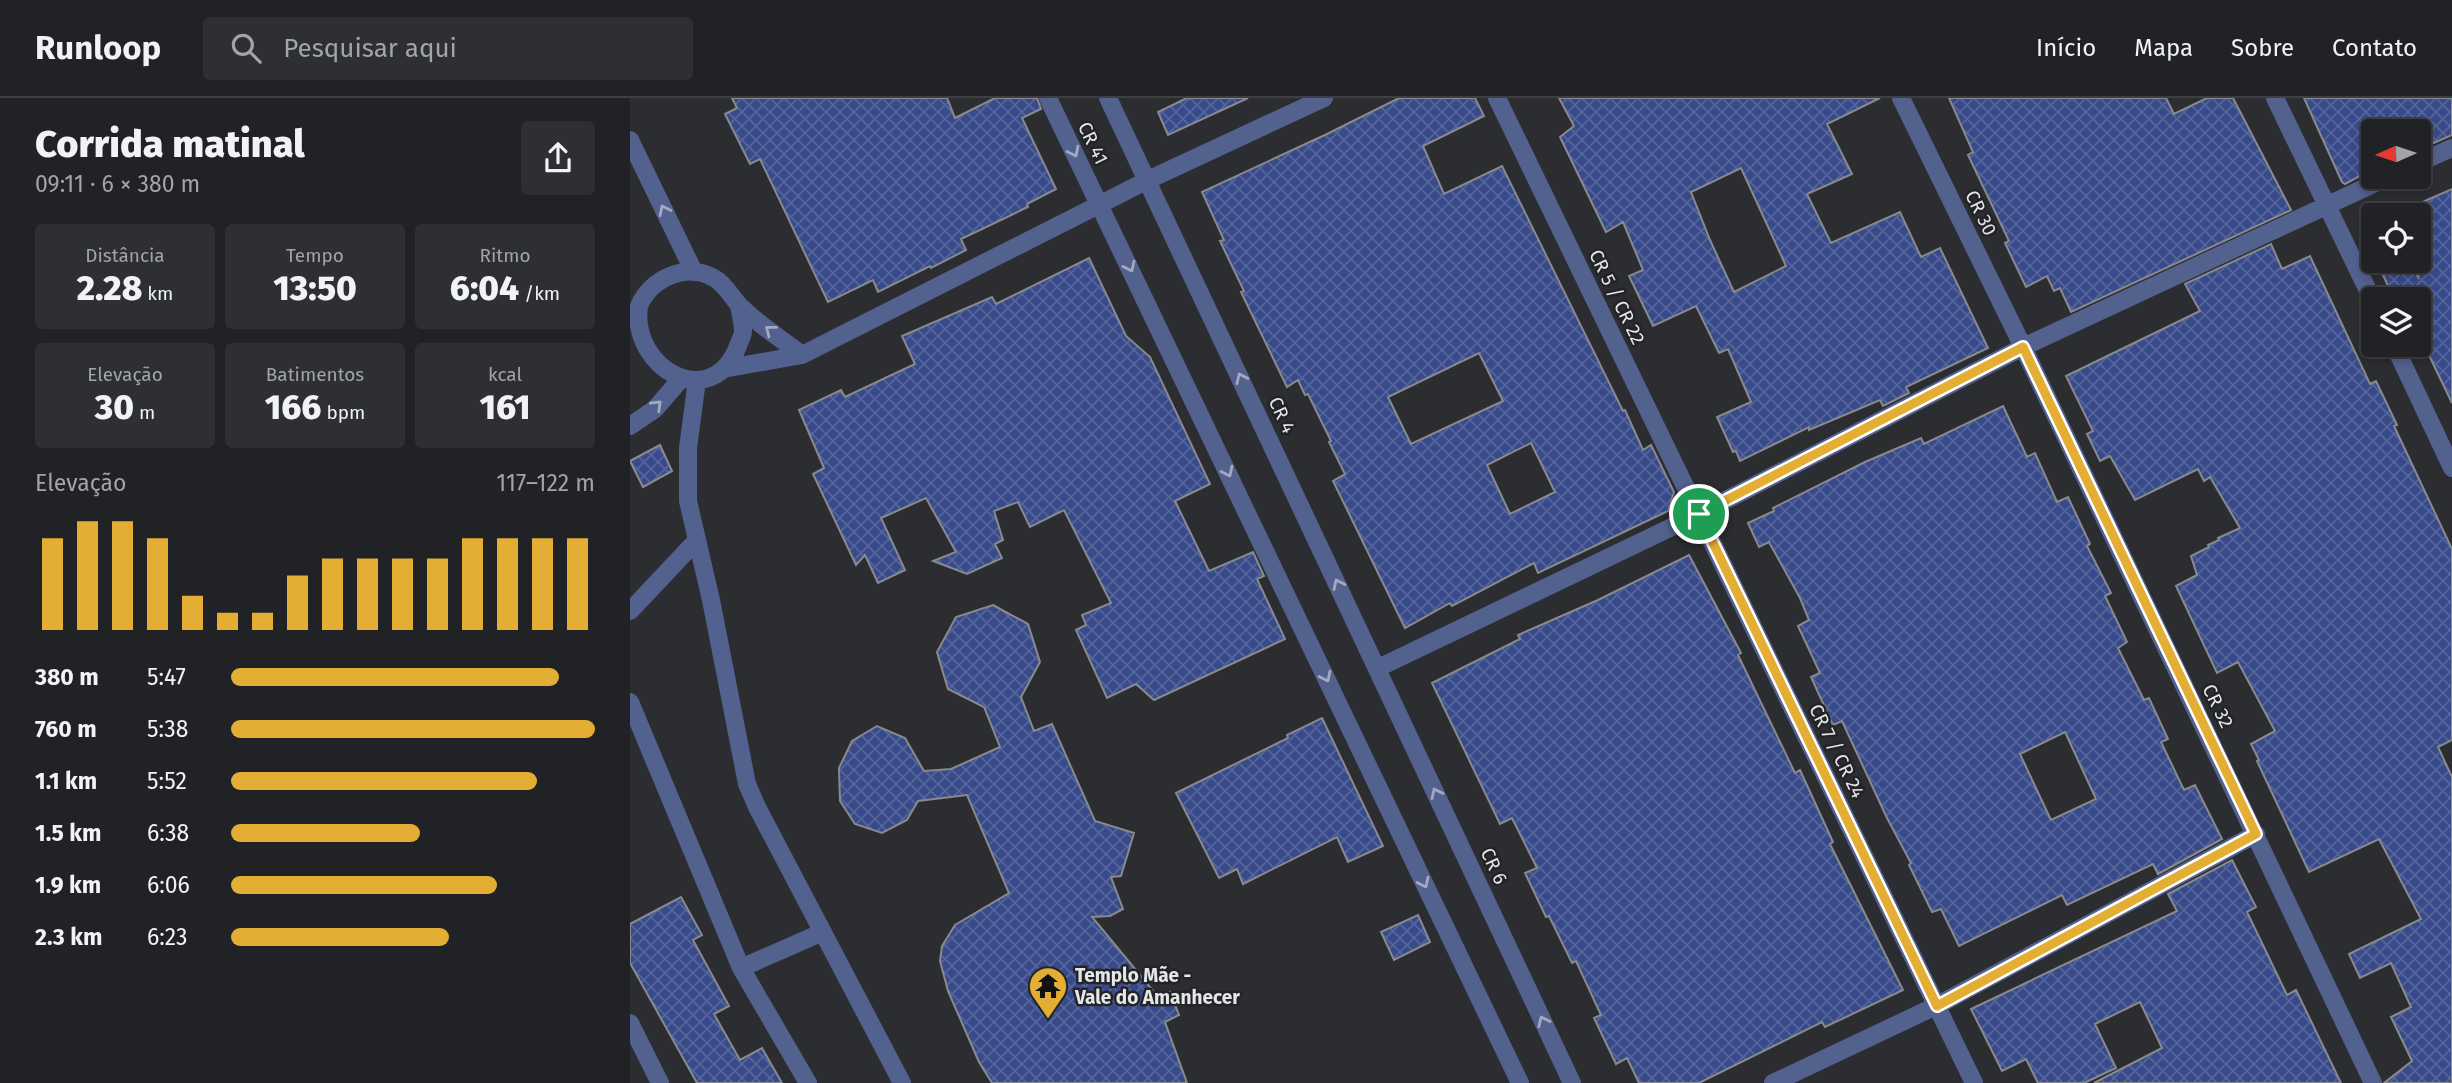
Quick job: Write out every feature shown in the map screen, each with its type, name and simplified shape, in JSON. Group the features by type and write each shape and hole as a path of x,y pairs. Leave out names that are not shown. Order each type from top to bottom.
{"street":[{"name":"CR 41","path":"1048,98 1520,1083"},
{"name":"CR 4","path":"1108,98 1378,668"},
{"path":"630,426 656,409 688,380 723,369 802,355 1148,180 1324,98"},
{"name":"CR 5 / CR 22","path":"1497,98 1699,514"},
{"name":"CR 30","path":"1900,98 2023,347"},
{"path":"2275,98 2366,287"},
{"path":"630,141 694,272"},
{"path":"2431,157 2452,148"},
{"path":"1378,668 1699,514 2023,347 2362,189"},
{"path":"635,312 648,290 661,279 677,273 694,272 712,277 728,288 739,305 802,355"},
{"path":"630,286 639,348 649,363 663,374 688,380"},
{"path":"723,369 733,358 743,332 739,305"},
{"name":"CR 32","path":"2023,347 2373,1083"},
{"path":"2399,357 2452,468"},
{"path":"688,380 688,501 747,784 902,1083"},
{"name":"CR 7 / CR 24","path":"1699,514 1974,1083"},
{"path":"630,611 697,540"},
{"name":"CR 6","path":"1378,668 1572,1083"},
{"path":"630,702 741,968 808,1083"},
{"path":"1773,1083 1937,1006 2256,834"},
{"path":"741,968 823,932"},
{"path":"630,1023 660,1083"}],"building":[{"path":"732,98 947,98 955,118 995,98 1037,98 1041,109 1022,118 1056,189 1027,204 1028,207 961,239 966,250 931,268 930,266 878,292 873,280 828,302 760,159 750,164 725,114 737,108"},
{"path":"1187,98 1248,98 1168,135 1158,112"},
{"path":"1399,98 1475,98 1484,116 1423,146 1444,194 1502,166 1643,450 1651,445 1674,492 1668,511 1538,573 1534,563 1405,628 1333,481 1345,474 1329,442 1331,441 1308,394 1305,395 1298,380 1287,387 1241,292 1244,291 1220,241 1224,240 1202,192","holes":["1479,353 1503,401 1411,444 1388,397","1531,443 1555,492 1510,514 1487,465"]},
{"path":"1559,98 1880,98 1827,124 1852,174 1807,194 1831,243 1900,212 1921,257 1940,248 1988,348 1906,387 1909,393 1883,406 1880,400 1809,430 1809,427 1740,461 1717,417 1751,402 1728,349 1719,353 1696,306 1653,326 1629,276 1643,270 1623,222 1606,232 1560,137 1574,126","holes":["1741,168 1786,266 1734,292 1691,192"]},
{"path":"1949,98 2166,98 2174,114 2207,98 2233,98 2291,210 2071,312 2060,288 2054,291 2047,276 2026,287 2005,243 2009,241 1968,155 1973,152"},
{"path":"2304,98 2452,98 2452,135 2431,144 2431,119 2361,119 2361,175 2345,184"},
{"path":"2452,189 2452,403 2430,357 2431,287 2388,287 2383,275 2416,273 2418,277 2418,273 2431,273 2431,203 2420,203"},
{"path":"2271,244 2282,269 2310,256 2370,384 2376,381 2397,425 2394,426 2452,549 2452,740 2438,747 2452,777 2452,1083 2384,1083 2412,1061 2391,1017 2411,1007 2391,963 2360,978 2349,954 2421,919 2379,839 2309,872 2251,744 2275,731 2238,662 2217,673 2176,586 2197,575 2191,556 2209,547 2208,545 2219,540 2218,538 2240,528 2210,477 2204,481 2198,469 2135,500 2110,456 2100,461 2087,434 2093,431 2066,376 2200,311 2185,284"},
{"path":"1089,258 1126,336 1150,357 1210,484 1175,501 1209,571 1253,552 1264,576 1257,579 1285,639 1154,700 1136,684 1107,698 1076,630 1086,625 1082,615 1111,603 1064,510 1030,527 1018,502 994,511 1003,540 995,544 1002,558 967,574 933,561 956,552 926,498 881,518 905,570 878,583 865,555 856,565 813,474 824,468 799,410 841,390 845,397 915,364 902,336 992,297 996,304"},
{"path":"2003,406 2027,457 2035,453 2057,502 2068,497 2090,544 2087,546 2111,593 2105,596 2127,642 2118,648 2144,700 2149,698 2168,739 2161,742 2184,790 2195,785 2222,839 2158,874 2153,864 2067,905 2062,895 1959,946 1941,909 1932,912 1842,721 1833,725 1811,677 1820,673 1798,626 1809,620 1800,598 1769,542 1759,547 1748,523 1865,462 1921,438 1924,444","holes":["2065,732 2096,799 2051,820 2020,754"]},
{"path":"660,445 672,471 643,487 630,461"},
{"path":"1689,555 1741,653 1738,655 1795,773 1800,770 1833,842 1830,844 1903,990 1825,1027 1822,1022 1699,1083 1639,1083 1627,1058 1616,1064 1594,1018 1601,1015 1576,961 1572,963 1525,873 1537,868 1512,818 1500,824 1432,683 1520,639 1518,635 1598,600"},
{"path":"993,605 1028,624 1040,662 1021,697 1034,731 1052,724 1095,821 1134,833 1121,876 1111,877 1123,909 1110,916 1092,917 1159,998 1170,992 1179,1015 1165,1022 1187,1083 992,1083 979,1062 948,991 940,961 942,946 955,925 1009,893 967,795 918,801 907,820 882,833 855,824 840,801 839,768 852,741 877,726 905,738 924,771 951,769 1000,747 984,707 948,689 937,652 956,617"},
{"path":"1322,718 1383,846 1348,862 1337,837 1243,884 1237,869 1219,878 1176,793 1288,738 1287,735"},
{"path":"2232,860 2256,907 2247,912 2287,995 2296,990 2341,1083 2094,1083 2162,1048 2140,1002 2095,1024 2116,1068 2084,1083 2038,1083 2026,1059 2002,1071 1971,1009 2177,911 2168,894"},
{"path":"681,897 702,935 693,940 729,1006 714,1014 740,1060 762,1048 782,1083 697,1083 630,963 630,924"},
{"path":"1418,915 1430,942 1394,960 1381,932"}],"place":[{"name":"Templo Mãe - Vale do Amanhecer","path":"1048,1020"}],"route":[{"path":"2023,347 2256,834 1937,1006 1699,514 2023,347"}]}
